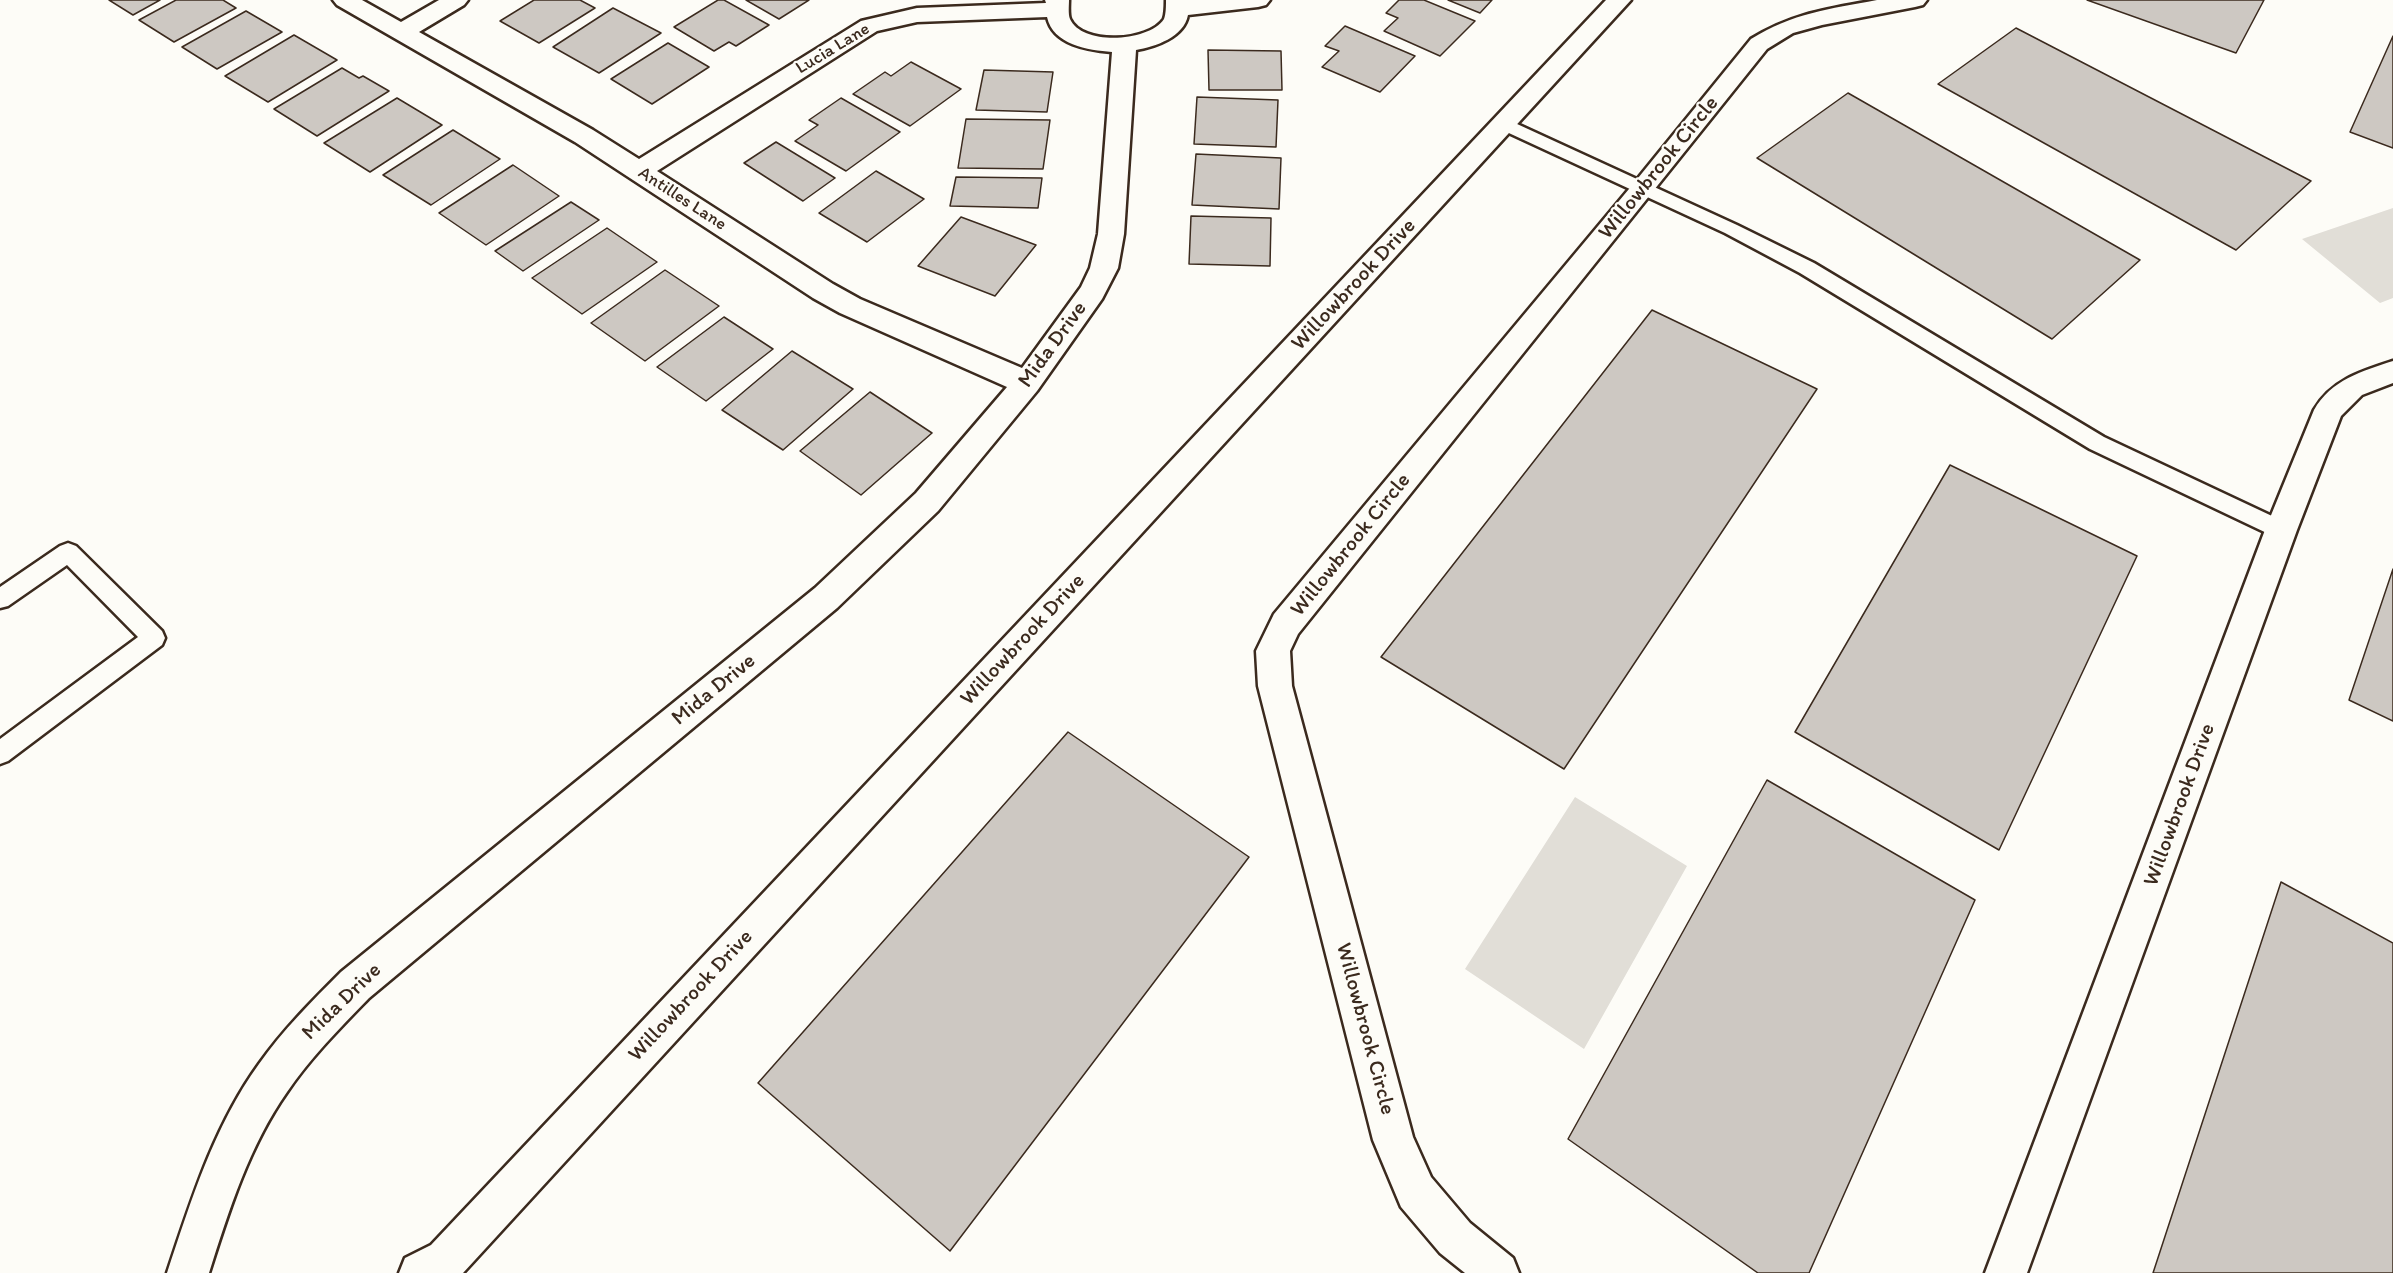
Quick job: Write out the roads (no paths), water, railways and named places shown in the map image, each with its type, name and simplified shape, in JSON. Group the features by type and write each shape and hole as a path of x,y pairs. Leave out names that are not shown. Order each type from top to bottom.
{"street":[{"name":"Antilles Lane","path":"345,0 516,96 639,171 823,291 850,306 1027,383"},
{"path":"402,33 456,0"},
{"path":"1055,5 1058,22 1069,33 1103,45 1124,46 1141,43 1168,29 1177,19 1179,4 1258,0"},
{"name":"Willowbrook Drive","path":"420,1273 446,1260 1619,0"},
{"name":"Willowbrook Circle","path":"1498,1273 1455,1238 1416,1192 1394,1140 1275,686 1272,651 1286,624 1759,44 1785,28 1818,18 1915,0"},
{"name":"Lucia Lane","path":"639,171 869,26 917,15 1055,5"},
{"name":"Mida Drive","path":"188,1273 209,1209 236,1145 262,1094 305,1037 364,978 826,598 878,551 927,502 1027,383 1092,292 1104,268 1111,234 1124,46"},
{"name":"Willowbrook Drive","path":"2006,1273 2281,530 2329,410 2352,387 2393,372"}],"lane":[{"path":"1504,124 1807,268 2097,443 2281,530"},
{"path":"0,600 68,552 154,638 0,753"}]}
